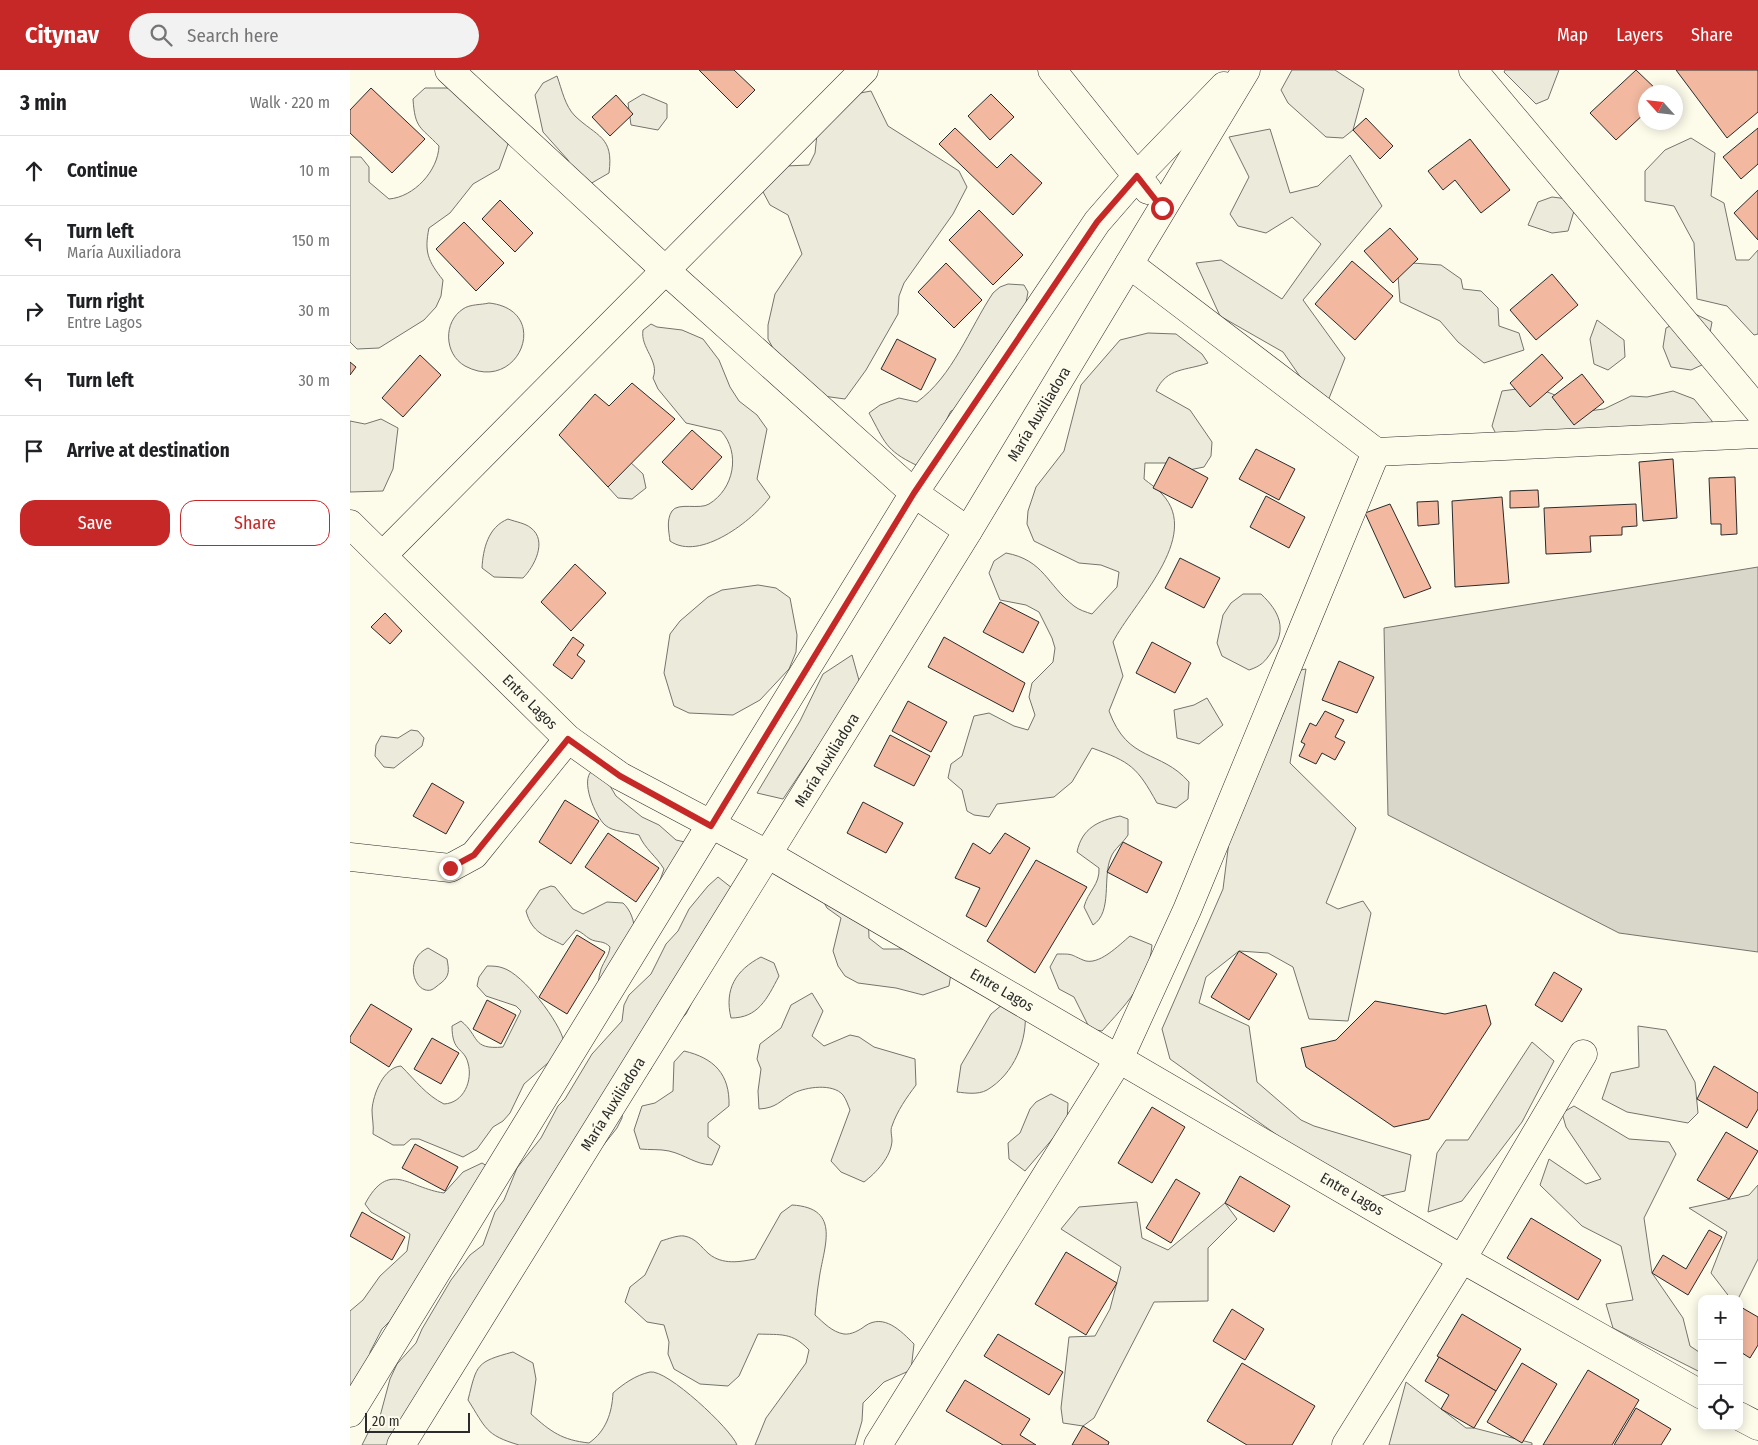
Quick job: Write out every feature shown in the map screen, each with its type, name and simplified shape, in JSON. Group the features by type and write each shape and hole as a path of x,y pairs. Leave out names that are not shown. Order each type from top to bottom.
{"street":[{"path":"450,70 664,269 914,493 968,531"},
{"path":"383,555 664,269 864,70"},
{"path":"1052,70 1162,208"},
{"path":"350,1413 914,493 1097,222 1137,176 1239,70"},
{"name":"María Auxiliadora","path":"401,1445 769,855 968,531 1246,70"},
{"path":"1473,70 1758,410"},
{"path":"1129,264 1376,452 1758,434"},
{"path":"878,1445 1119,1058 1190,901 1376,452"},
{"name":"Entre Lagos","path":"350,524 568,739 620,776 711,826 769,855 1462,1259 1698,1393"},
{"path":"350,857 450,868 463,863 474,855 568,739"},
{"path":"1346,1445 1462,1259 1583,1054"},
{"path":"1743,1418 1758,1426"}],"shaded area":[{"path":"1292,70 1335,70 1364,89 1353,130 1343,138 1326,137 1288,103 1281,90"},
{"path":"1505,70 1559,70 1548,99 1536,104 1504,72"},
{"path":"557,76 569,108 575,116 602,138 609,151 609,173 590,184 577,179 568,160 543,132 535,95 543,83"},
{"path":"425,88 454,88 506,129 508,144 499,169 473,184 450,213 429,228 428,256 443,280 441,296 436,307 424,320 379,348 357,349 350,342 350,157 361,157 369,167 369,182 389,199 398,197 416,188 434,165 439,146 423,130 415,116 413,99"},
{"path":"871,91 888,126 959,171 967,187 953,214 904,283 899,296 898,314 866,370 845,399 823,396 786,372 768,339 768,325 775,294 802,254 788,215 770,205 762,190 786,166 809,165 815,153 818,125 833,98"},
{"path":"643,94 667,104 667,118 658,130 631,125 628,103"},
{"path":"1270,129 1290,193 1318,186 1350,155 1382,206 1303,300 1345,358 1324,411 1283,352 1220,316 1196,263 1221,260 1282,299 1321,244 1292,217 1266,233 1238,226 1230,214 1249,177 1229,137"},
{"path":"1691,138 1715,153 1711,196 1724,203 1736,260 1749,260 1758,250 1758,334 1754,335 1727,306 1697,299 1694,243 1674,206 1645,201 1645,171 1665,150"},
{"path":"1552,197 1568,199 1574,211 1568,231 1552,233 1528,225 1538,202"},
{"path":"1397,262 1441,265 1461,279 1463,289 1481,291 1498,308 1499,326 1519,333 1524,350 1484,363 1458,342 1440,321 1400,302"},
{"path":"1008,284 1024,285 1028,292 1025,308 965,405 951,411 938,442 929,456 923,462 916,465 906,460 887,444 869,413 880,405 899,398 917,402 930,391 951,366 993,293 1000,287"},
{"path":"489,303 509,309 520,320 524,334 521,348 513,361 501,369 484,372 465,366 458,361 450,346 449,330 456,315 463,309 472,305"},
{"path":"1695,314 1712,322 1704,364 1691,370 1671,367 1663,347 1666,328"},
{"path":"1597,320 1624,340 1625,357 1608,370 1594,364 1590,339"},
{"path":"651,324 657,327 682,330 703,339 719,360 730,387 739,401 757,415 767,429 757,479 770,497 739,527 725,536 696,546 682,546 670,541 668,526 670,515 675,508 705,506 718,497 729,480 732,470 731,450 721,431 686,423 658,389 653,378 654,366 643,337 643,330"},
{"path":"1148,333 1176,334 1202,354 1208,363 1171,374 1160,383 1156,391 1190,410 1212,442 1211,456 1204,467 1189,470 1167,463 1145,463 1144,479 1162,494 1172,511 1174,530 1170,550 1160,570 1113,642 1123,676 1109,711 1117,728 1135,748 1167,764 1189,782 1188,799 1176,808 1157,803 1144,781 1132,767 1116,757 1092,748 1072,782 1054,797 997,804 989,817 974,815 967,811 962,790 948,778 951,764 962,756 974,716 989,713 1014,726 1028,730 1035,715 1029,697 1032,683 1053,662 1055,648 1039,612 1026,605 1000,600 989,573 994,561 1006,553 1019,556 1037,567 1074,606 1092,614 1117,587 1119,572 1101,565 1079,563 1034,541 1027,524 1028,511 1036,487 1064,451 1081,385 1120,340"},
{"path":"1524,388 1548,392 1581,412 1604,409 1631,396 1647,397 1673,391 1694,399 1712,421 1714,444 1497,436 1492,426 1502,391"},
{"path":"381,419 398,428 393,469 383,491 350,492 350,421 365,424"},
{"path":"628,460 643,474 646,488 632,499 618,498 608,487 607,478"},
{"path":"508,519 529,526 536,533 538,540 538,554 523,578 494,577 482,568 485,546 491,533"},
{"path":"1758,567 1758,952 1619,933 1388,815 1384,628"},
{"path":"758,585 776,588 790,598 797,635 796,652 789,669 760,700 733,715 689,713 674,706 664,673 670,634 680,621 708,597 722,590"},
{"path":"1243,594 1261,594 1277,614 1280,628 1277,643 1267,658 1260,665 1249,670 1222,656 1217,643 1223,615 1231,603"},
{"path":"852,655 860,684 783,799 757,793 800,721 823,674"},
{"path":"1306,669 1290,763 1356,828 1326,903 1338,909 1363,901 1371,913 1348,1021 1309,1019 1293,967 1268,953 1239,951 1206,977 1199,1003 1249,1026 1257,1082 1301,1120 1314,1126 1411,1155 1405,1191 1367,1199 1170,1059 1162,1029 1223,889 1240,754 1272,675"},
{"path":"1207,698 1223,725 1199,744 1177,738 1174,710 1194,705"},
{"path":"411,730 418,731 424,738 422,746 394,768 384,767 375,756 376,745 381,736 398,738"},
{"path":"592,771 610,786 616,796 642,817 659,825 676,840 689,843 659,883 664,869 639,835 608,827 597,814 588,790 589,776"},
{"path":"1120,816 1128,819 1128,835 1111,857 1108,865 1103,912 1093,925 1084,907 1098,879 1099,868 1077,852 1079,844 1087,831 1098,823"},
{"path":"718,877 737,892 686,1014 655,1047 651,1069 623,1107 622,1118 617,1128 594,1157 437,1413 409,1445 362,1445 370,1429 379,1420 390,1379 397,1364 416,1343 422,1329 451,1280 470,1255 483,1245 495,1212 504,1200 517,1168 541,1138 558,1106 565,1099 592,1054 622,1021 624,1005 629,995 651,974 666,944 678,931 689,909"},
{"path":"551,886 555,887 573,909 583,914 607,902 623,903 632,916 635,932 628,970 609,1005 597,1019 584,1027 580,1015 581,1011 596,993 600,972 610,947 605,943 590,939 576,930 563,945 536,929 526,911 540,890"},
{"path":"820,895 868,909 869,938 883,949 924,949 951,973 949,986 923,995 896,988 858,983 845,976 838,966 833,951 841,918 827,908"},
{"path":"1130,936 1152,945 1150,958 1141,982 1135,992 1102,1031 1090,1029 1074,997 1059,989 1050,967 1057,954 1071,955 1089,961 1102,958"},
{"path":"428,948 447,959 448,972 446,978 441,983 431,990 425,990 416,981 413,967 420,953"},
{"path":"761,957 774,963 779,976 761,1006 748,1015 731,1018 729,998 734,982 745,968"},
{"path":"487,966 501,967 520,979 548,1011 556,1023 564,1042 549,1062 524,1084 510,1113 503,1121 493,1127 477,1149 463,1157 419,1139 411,1139 404,1145 393,1145 373,1134 372,1110 377,1089 389,1071 395,1068 401,1066 426,1092 444,1104 457,1100 462,1095 468,1083 468,1063 454,1041 452,1026 461,1021 481,1044 503,1047 521,1011 516,1006 486,996 477,986 479,977"},
{"path":"812,993 823,1011 812,1036 824,1046 850,1035 859,1037 874,1047 915,1059 916,1085 894,1120 891,1128 892,1141 889,1153 878,1169 864,1182 841,1172 831,1161 850,1110 839,1091 819,1087 805,1089 794,1093 774,1106 759,1109 758,1091 761,1069 757,1059 760,1044 781,1028 791,1005"},
{"path":"1003,1004 1025,1010 1024,1033 1012,1066 997,1083 983,1092 957,1092 961,1065 991,1014"},
{"path":"1638,1026 1666,1030 1695,1082 1698,1113 1688,1123 1627,1112 1602,1099 1611,1073 1639,1067"},
{"path":"1532,1042 1554,1061 1522,1122 1462,1201 1428,1212 1437,1153 1446,1140 1468,1140"},
{"path":"684,1051 695,1054 712,1063 723,1076 727,1085 729,1106 708,1123 708,1137 720,1146 712,1165 700,1163 669,1151 640,1149 634,1130 642,1106 655,1103 673,1091 674,1062"},
{"path":"1051,1094 1068,1103 1067,1122 1025,1171 1009,1159 1008,1143 1020,1133 1030,1109 1036,1102"},
{"path":"1574,1106 1629,1139 1669,1142 1676,1154 1644,1218 1652,1273 1683,1318 1690,1346 1698,1351 1698,1371 1613,1328 1606,1304 1633,1300 1621,1246 1582,1226 1540,1185 1549,1159 1586,1184 1601,1179 1566,1127 1562,1113"},
{"path":"482,1163 487,1166 390,1321 382,1329 370,1352 371,1366 350,1398 350,1311 363,1300 380,1276 407,1251 410,1234 371,1212 365,1204 374,1190 382,1183 391,1179 410,1182 444,1193 463,1172"},
{"path":"1758,1185 1758,1259 1740,1295 1728,1295 1711,1273 1727,1232 1689,1208 1749,1195"},
{"path":"1137,1202 1142,1238 1168,1250 1225,1203 1237,1219 1208,1248 1208,1301 1154,1302 1094,1418 1083,1426 1063,1423 1061,1408 1069,1337 1095,1336 1110,1309 1121,1267 1061,1229 1079,1207"},
{"path":"792,1205 808,1208 818,1213 824,1222 826,1243 818,1284 815,1315 832,1329 844,1334 850,1334 879,1321 892,1325 914,1344 911,1370 884,1382 863,1403 862,1421 855,1445 755,1445 766,1418 806,1363 809,1350 797,1340 780,1335 758,1334 739,1376 728,1386 700,1384 674,1369 668,1354 669,1342 664,1325 647,1322 625,1302 630,1287 645,1275 661,1241 684,1236 695,1241 709,1254 720,1260 737,1262 755,1259 781,1213"},
{"path":"513,1352 533,1363 536,1379 531,1414 557,1434 571,1440 589,1443 595,1438 607,1421 613,1393 630,1380 650,1372 670,1380 698,1401 723,1426 737,1445 519,1445 499,1438 487,1429 468,1400 476,1372 480,1366 492,1359"},
{"path":"1406,1382 1466,1428 1474,1428 1532,1443 1532,1445 1389,1445"}],"building":[{"path":"699,70 734,70 755,90 737,108"},
{"path":"1636,70 1652,85 1638,85 1638,119 1616,140 1590,113"},
{"path":"1676,70 1758,70 1758,112 1727,138"},
{"path":"371,88 425,139 392,173 350,133 350,110"},
{"path":"991,94 1014,117 990,140 968,116"},
{"path":"616,95 633,114 610,136 592,117"},
{"path":"1366,118 1393,146 1380,159 1353,130"},
{"path":"955,128 997,168 1011,154 1042,183 1013,215 939,144"},
{"path":"1758,128 1758,164 1741,179 1723,157"},
{"path":"1470,139 1510,190 1481,213 1455,180 1443,190 1428,171"},
{"path":"1758,190 1758,240 1734,213"},
{"path":"500,200 533,233 515,252 482,219"},
{"path":"979,210 1023,255 993,285 949,240"},
{"path":"464,222 504,263 476,291 436,249"},
{"path":"1390,228 1418,259 1393,283 1364,251"},
{"path":"1352,261 1393,296 1355,340 1315,304"},
{"path":"946,263 982,300 954,328 918,292"},
{"path":"1552,274 1578,305 1536,340 1510,310"},
{"path":"897,339 936,359 921,390 881,369"},
{"path":"1542,354 1563,378 1530,407 1510,383"},
{"path":"420,355 441,375 403,417 382,398"},
{"path":"350,362 356,367 350,375"},
{"path":"1582,374 1604,402 1574,425 1552,397"},
{"path":"632,383 675,419 608,487 559,435 595,394 609,406"},
{"path":"692,430 722,457 692,490 662,462"},
{"path":"1256,449 1295,469 1279,500 1239,479"},
{"path":"1169,457 1208,478 1192,508 1153,488"},
{"path":"1673,459 1677,518 1643,521 1639,462"},
{"path":"1735,477 1737,534 1721,535 1721,524 1711,524 1709,478"},
{"path":"1538,490 1539,507 1510,508 1510,491"},
{"path":"1266,496 1305,517 1289,548 1250,527"},
{"path":"1502,497 1509,583 1455,587 1452,501"},
{"path":"1438,501 1439,524 1418,526 1417,502"},
{"path":"1390,504 1431,588 1404,598 1365,513"},
{"path":"1636,504 1637,526 1622,527 1622,535 1590,536 1591,552 1546,554 1544,508"},
{"path":"1180,558 1220,578 1204,608 1165,588"},
{"path":"575,564 606,593 571,631 541,602"},
{"path":"1000,602 1039,622 1023,653 983,632"},
{"path":"385,613 402,631 390,644 371,627"},
{"path":"573,637 584,645 577,655 585,661 572,679 553,665"},
{"path":"944,637 1025,683 1013,712 928,667"},
{"path":"1152,642 1191,663 1175,693 1136,673"},
{"path":"1339,661 1374,677 1357,713 1322,700"},
{"path":"908,701 947,722 931,752 892,731"},
{"path":"1325,711 1344,720 1335,737 1345,742 1335,760 1322,753 1316,764 1299,756 1305,744 1301,742 1310,723 1316,726"},
{"path":"890,735 930,756 914,786 874,766"},
{"path":"432,783 464,802 446,834 413,816"},
{"path":"565,800 599,821 571,864 539,842"},
{"path":"863,802 903,823 886,853 847,833"},
{"path":"608,833 659,868 636,902 585,867"},
{"path":"1005,833 1030,848 986,927 966,916 980,888 955,878 973,843 990,854"},
{"path":"1123,842 1162,862 1147,893 1107,872"},
{"path":"1036,860 1087,887 1035,973 987,941"},
{"path":"577,935 605,952 567,1014 539,997"},
{"path":"1239,951 1277,974 1249,1020 1211,997"},
{"path":"1554,972 1582,989 1562,1022 1535,1005"},
{"path":"487,1000 516,1015 501,1044 473,1029"},
{"path":"1375,1001 1445,1014 1486,1005 1491,1024 1429,1119 1394,1127 1306,1067 1301,1048 1336,1040"},
{"path":"371,1004 412,1029 389,1067 350,1042 350,1037"},
{"path":"432,1038 459,1053 441,1084 414,1069"},
{"path":"1714,1066 1758,1093 1758,1109 1747,1128 1697,1099"},
{"path":"1152,1107 1185,1127 1152,1183 1118,1163"},
{"path":"1726,1132 1758,1151 1729,1199 1697,1180"},
{"path":"415,1144 458,1167 445,1191 402,1168"},
{"path":"1240,1176 1290,1206 1274,1232 1225,1203"},
{"path":"1176,1179 1200,1193 1171,1243 1146,1228"},
{"path":"362,1212 405,1237 392,1260 350,1236"},
{"path":"1531,1218 1601,1260 1578,1300 1507,1258"},
{"path":"1709,1230 1722,1237 1688,1295 1652,1273 1663,1255 1686,1269"},
{"path":"1066,1252 1117,1283 1086,1335 1035,1304"},
{"path":"1743,1308 1758,1317 1758,1345 1750,1358 1743,1354"},
{"path":"1232,1309 1264,1329 1245,1360 1213,1341"},
{"path":"1462,1314 1521,1349 1496,1391 1437,1356"},
{"path":"998,1334 1063,1372 1049,1395 984,1356"},
{"path":"1439,1357 1496,1391 1474,1428 1441,1409 1449,1395 1425,1381"},
{"path":"1242,1363 1315,1406 1292,1445 1247,1445 1207,1421"},
{"path":"1522,1363 1557,1384 1522,1443 1487,1422"},
{"path":"1588,1370 1639,1400 1612,1445 1543,1445"},
{"path":"965,1380 1030,1419 1020,1435 1036,1445 1003,1445 946,1411"},
{"path":"1636,1408 1671,1429 1661,1445 1614,1445"},
{"path":"1083,1426 1109,1442 1108,1445 1072,1445"}],"route":[{"path":"450,868 463,863 474,855 568,739 620,776 711,826 914,493 1097,222 1137,176 1162,208"}]}
